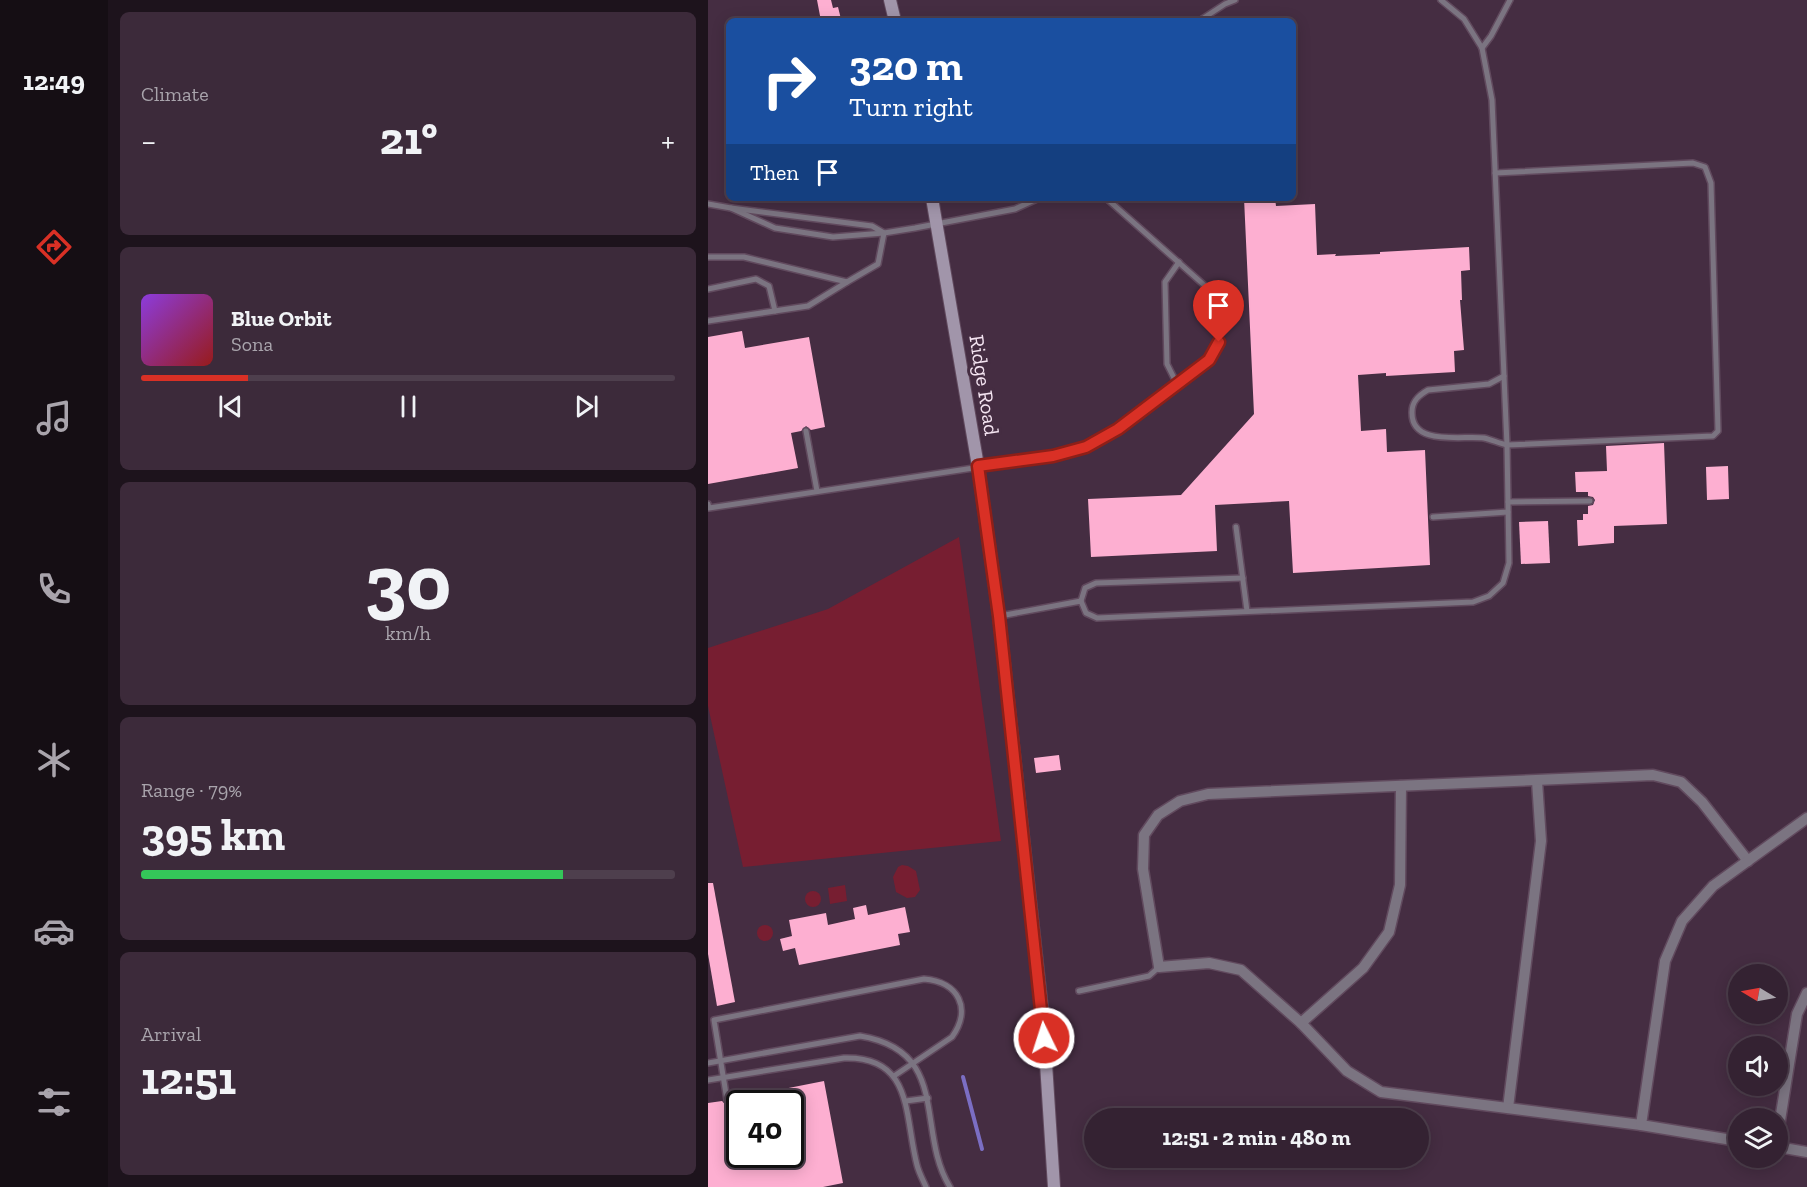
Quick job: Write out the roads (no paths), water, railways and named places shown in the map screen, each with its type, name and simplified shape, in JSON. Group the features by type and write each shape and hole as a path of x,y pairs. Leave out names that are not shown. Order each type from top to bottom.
{"street":[{"path":"890,0 893,18"},
{"name":"Ridge Road","path":"933,201 978,466 999,616 1043,1017 1054,1187"},
{"path":"1728,1139 1641,1125 1381,1092 1347,1071 1301,1023 1240,970 1209,963 1159,967 1143,869 1144,835 1158,815 1180,801 1208,794 1653,775 1681,782 1702,802 1748,861"},
{"path":"1508,1108 1541,841 1537,781"},
{"path":"1301,1023 1363,968 1389,932 1400,885 1401,786"},
{"path":"1641,1125 1665,961 1682,921 1713,886 1807,818"},
{"path":"1782,1108 1797,1014 1807,993"},
{"path":"1788,1149 1807,1152"}],"lane":[{"path":"1204,18 1235,0"},
{"path":"1243,578 1096,583 1085,588 1081,601 1086,613 1097,618 1473,602 1489,596 1503,583 1509,563 1507,445 1492,100 1482,48 1464,19 1441,0"},
{"path":"1482,48 1510,0"},
{"path":"1495,173 1693,163 1705,167 1711,183 1718,431 1713,436 1507,445 1483,438 1429,436 1419,430 1412,416 1412,407 1415,400 1428,390 1489,384 1504,376"},
{"path":"731,208 775,228 833,237 884,233 937,224 1015,209 1032,201"},
{"path":"708,504 709,508 1053,456 1086,447 1118,429 1209,360 1219,342 1220,308 1212,292 1109,201"},
{"path":"708,204 872,226 884,233"},
{"path":"708,321 808,306 878,264 884,233"},
{"path":"708,258 744,257 848,282"},
{"path":"1177,384 1167,364 1165,282 1179,262"},
{"path":"708,289 756,279 769,286 775,311"},
{"path":"806,430 817,491"},
{"path":"1508,502 1590,501"},
{"path":"1433,517 1508,513"},
{"path":"1236,527 1246,611"},
{"path":"999,616 1081,601"},
{"path":"1079,991 1149,976 1159,967"},
{"path":"726,1094 714,1020 924,980 935,980 947,985 957,994 962,1005 958,1028 952,1037 894,1076"},
{"path":"708,1063 860,1036 876,1038 891,1045 913,1065 922,1081 928,1098 941,1169 950,1187"},
{"path":"708,1080 844,1058 858,1057 872,1060 884,1067 900,1085 906,1101 917,1166 926,1187"},
{"path":"906,1101 928,1098"}],"waterway":[{"path":"963,1077 982,1149"}]}
